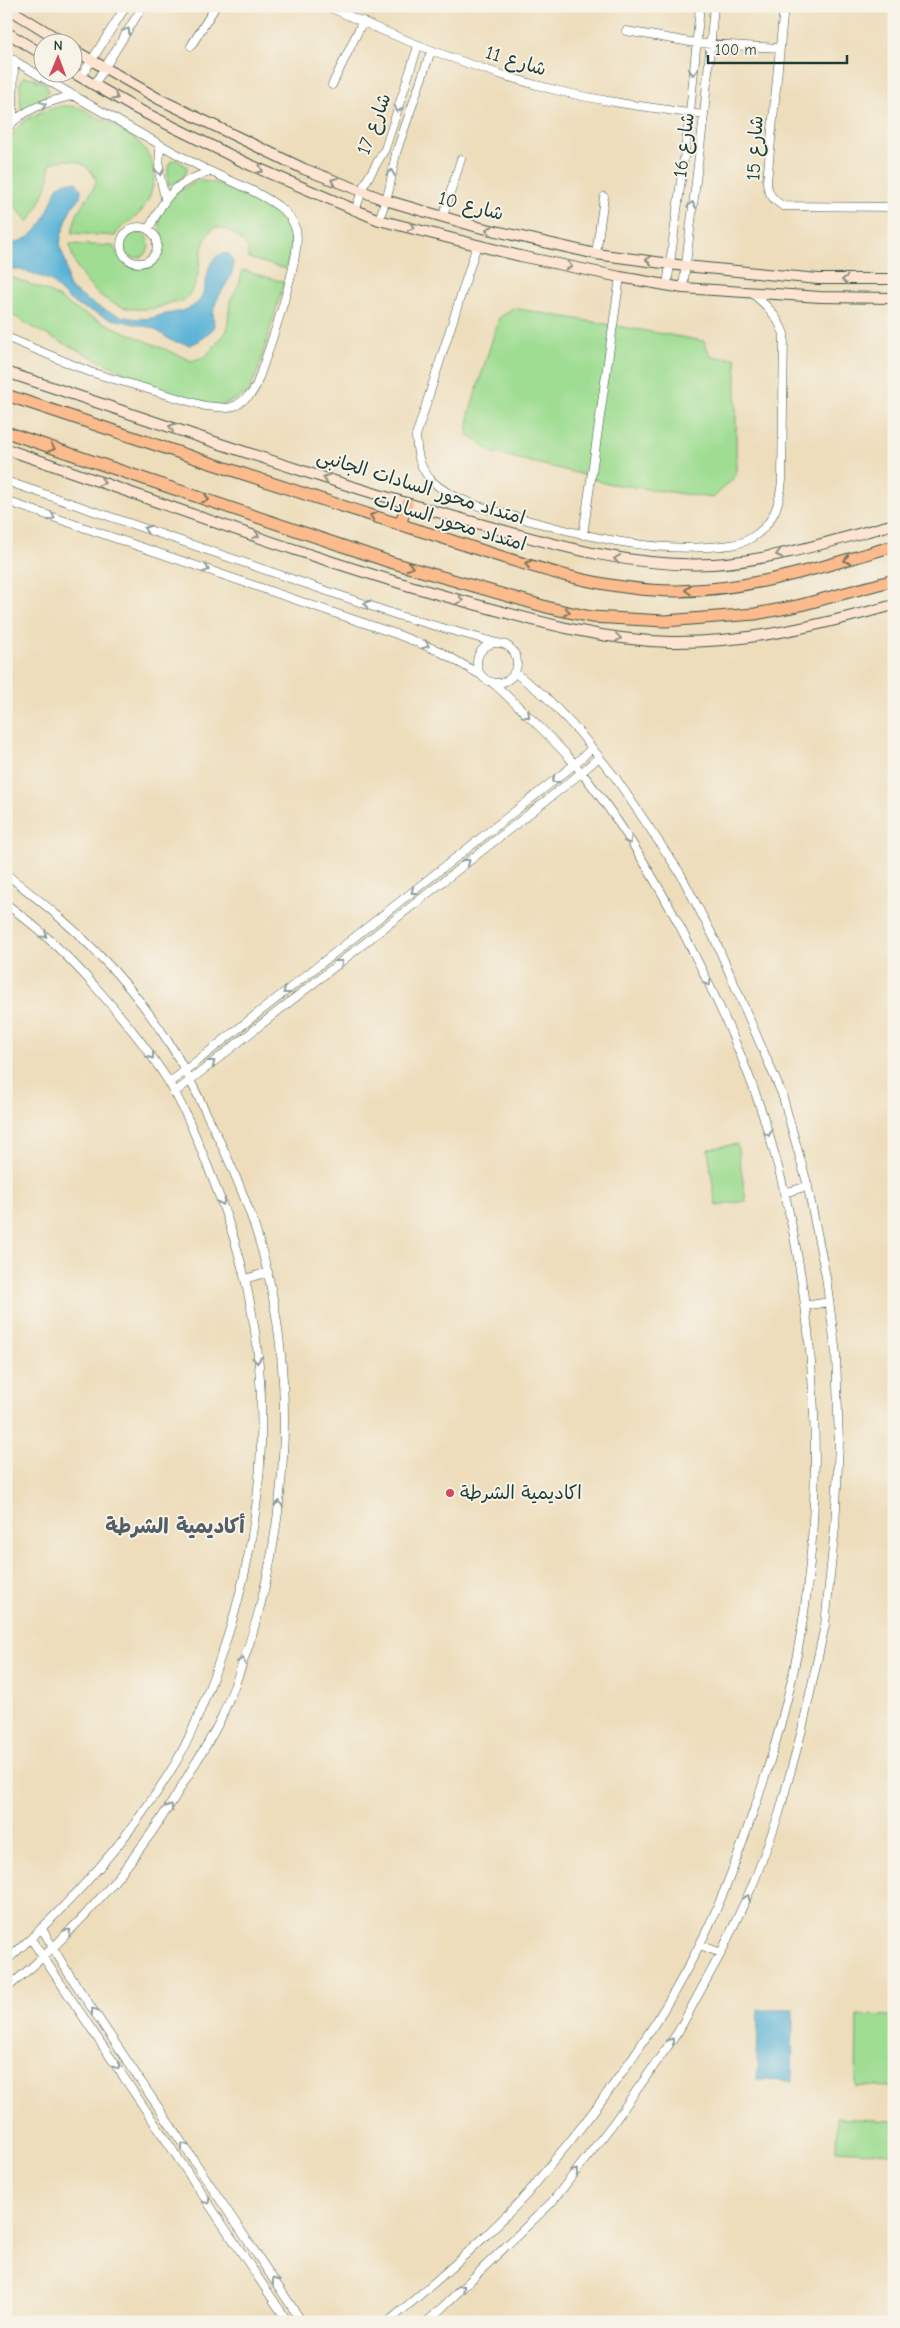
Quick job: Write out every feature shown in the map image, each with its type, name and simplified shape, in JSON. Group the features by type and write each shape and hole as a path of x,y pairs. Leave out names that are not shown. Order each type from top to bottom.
{"main road":[{"name":"امتداد محور السادات","path":"6,395 400,525 586,580 635,588 675,591 715,589 755,584 794,575 894,546"},
{"path":"6,432 390,562 550,608 591,617 665,621 756,614 797,606 894,580"},
{"path":"400,525 407,504"}],"street":[{"path":"82,70 92,60 126,6"},
{"path":"94,85 143,6"},
{"path":"191,46 216,6"},
{"name":"شارع 11","path":"327,6 431,51 554,90 624,104 704,115"},
{"name":"شارع 16","path":"667,286 690,113 700,6"},
{"name":"شارع 16","path":"683,288 712,43 714,6"},
{"name":"شارع 15","path":"784,6 767,181 770,195 783,206 894,207"},
{"path":"6,7 47,32"},
{"path":"332,85 363,21"},
{"path":"626,31 696,43 780,48"},
{"path":"6,32 32,48"},
{"name":"شارع 17","path":"355,211 362,192 385,150 418,46"},
{"name":"شارع 17","path":"379,220 396,153 431,51"},
{"name":"شارع 10","path":"82,54 202,122 304,169 385,200 478,227 596,254 685,266 818,279 894,279"},
{"path":"6,56 160,145 210,172 236,182 279,206 292,220 298,238 293,265 259,378 251,394 228,408 194,403 90,372 6,336"},
{"path":"14,60 14,120"},
{"name":"شارع 10","path":"82,78 248,164 379,220 620,278 667,286 820,297 894,298"},
{"path":"6,130 14,120 49,102 75,95"},
{"path":"160,145 160,172 165,198"},
{"path":"443,216 461,159"},
{"path":"148,230 165,198 185,181 210,172"},
{"path":"596,254 604,197"},
{"path":"134,228 148,230 157,242 153,257 139,264 125,258 121,251 123,236 134,228"},
{"path":"477,245 416,436 417,453 422,468 433,482 464,499 502,513 618,543 657,547 718,547 735,544 750,538 764,528 774,515 780,499 782,480 784,334 772,311 752,293"},
{"path":"583,535 620,278"},
{"name":"امتداد محور السادات الجانبى","path":"6,372 407,504 600,556 633,561 713,564 767,557 894,524"},
{"path":"6,449 384,579 557,626 602,636 664,641 719,640 804,629 894,605"},
{"path":"6,481 400,616 503,644 514,652 516,665 514,672 505,681 492,682"},
{"path":"6,501 396,634 438,651 492,682 575,764 666,897 734,1035 757,1098 784,1193 801,1280 816,1446 812,1538 804,1614 787,1699 762,1787 731,1876 700,1945 659,2016 610,2092 526,2194 445,2275 388,2322"},
{"path":"481,675 478,669 478,657 485,646 497,643"},
{"path":"427,2322 552,2202 612,2125 678,2032 721,1953 754,1882 779,1814 806,1716 825,1625 835,1527 839,1443 836,1354 829,1302 808,1186 782,1094 716,942 680,873 648,822 592,748 545,696 514,672"},
{"path":"168,1083 575,764 592,748"},
{"path":"174,1093 581,773 599,756"},
{"path":"6,874 56,913 100,956 134,995 172,1046 228,1156 248,1209 268,1272 277,1328 284,1395 282,1484 270,1566 255,1626 221,1718 173,1802 146,1843 109,1888 43,1956 6,1989"},
{"path":"6,904 70,958 124,1020 168,1083 197,1139 228,1218 245,1279 255,1331 262,1432 258,1504 232,1627 207,1694 177,1760 138,1821 96,1874 42,1929 6,1961"},
{"path":"784,1193 808,1186"},
{"path":"245,1279 268,1272"},
{"path":"804,1306 829,1302"},
{"path":"42,1929 52,1947 302,2322"},
{"path":"31,1939 288,2322"},
{"path":"700,1945 721,1953"}],"green space":[{"path":"23,77 32,78 32,82 45,83 49,91 44,98 21,111 20,84"},
{"path":"62,106 84,110 123,130 133,137 148,154 154,176 152,189 143,209 121,228 115,236 72,233 79,210 93,190 96,180 89,169 79,162 66,160 53,162 49,167 48,180 43,196 28,222 6,192 7,157 13,134 27,119 36,114"},
{"path":"177,160 187,167 187,171 180,179 168,186 168,166 171,161"},
{"path":"199,180 230,186 270,204 291,233 292,245 286,269 248,258 248,248 237,236 224,229 214,227 207,236 203,246 195,284 182,302 151,309 137,309 113,303 102,297 92,288 77,267 72,256 70,244 113,246 123,262 128,265 139,268 150,265 162,252 163,241 159,217 165,204 176,193"},
{"path":"136,232 145,236 149,245 145,254 136,258 127,254 123,245 127,236"},
{"path":"243,270 284,282 258,371 248,393 223,405 210,406 164,392 43,333 14,316 6,315 6,275 50,292 93,318 192,361 206,356 227,331 230,301 239,284"},
{"path":"513,308 704,341 711,357 736,358 736,476 713,498 604,483 577,473 494,453 467,435 470,411 499,318"},
{"path":"737,1144 746,1201 716,1206 708,1149"},
{"path":"857,2015 894,2016 894,2087 856,2086"},
{"path":"837,2118 894,2121 894,2153 836,2150"}],"water":[{"path":"66,182 76,182 81,189 80,198 71,208 61,236 60,247 66,263 68,286 86,300 107,311 129,318 152,318 193,307 203,295 210,265 219,255 228,253 232,260 232,272 214,308 214,328 199,341 190,345 172,341 153,328 108,318 79,306 67,298 50,280 26,271 6,268 6,244 27,238 41,225 57,187"},
{"path":"758,2010 793,2010 792,2081 757,2080"}],"place":[{"name":"اكاديمية الشرطة","path":"450,1493"}],"district":[{"name":"أكاديمية الشرطة","path":"175,1526"}]}
